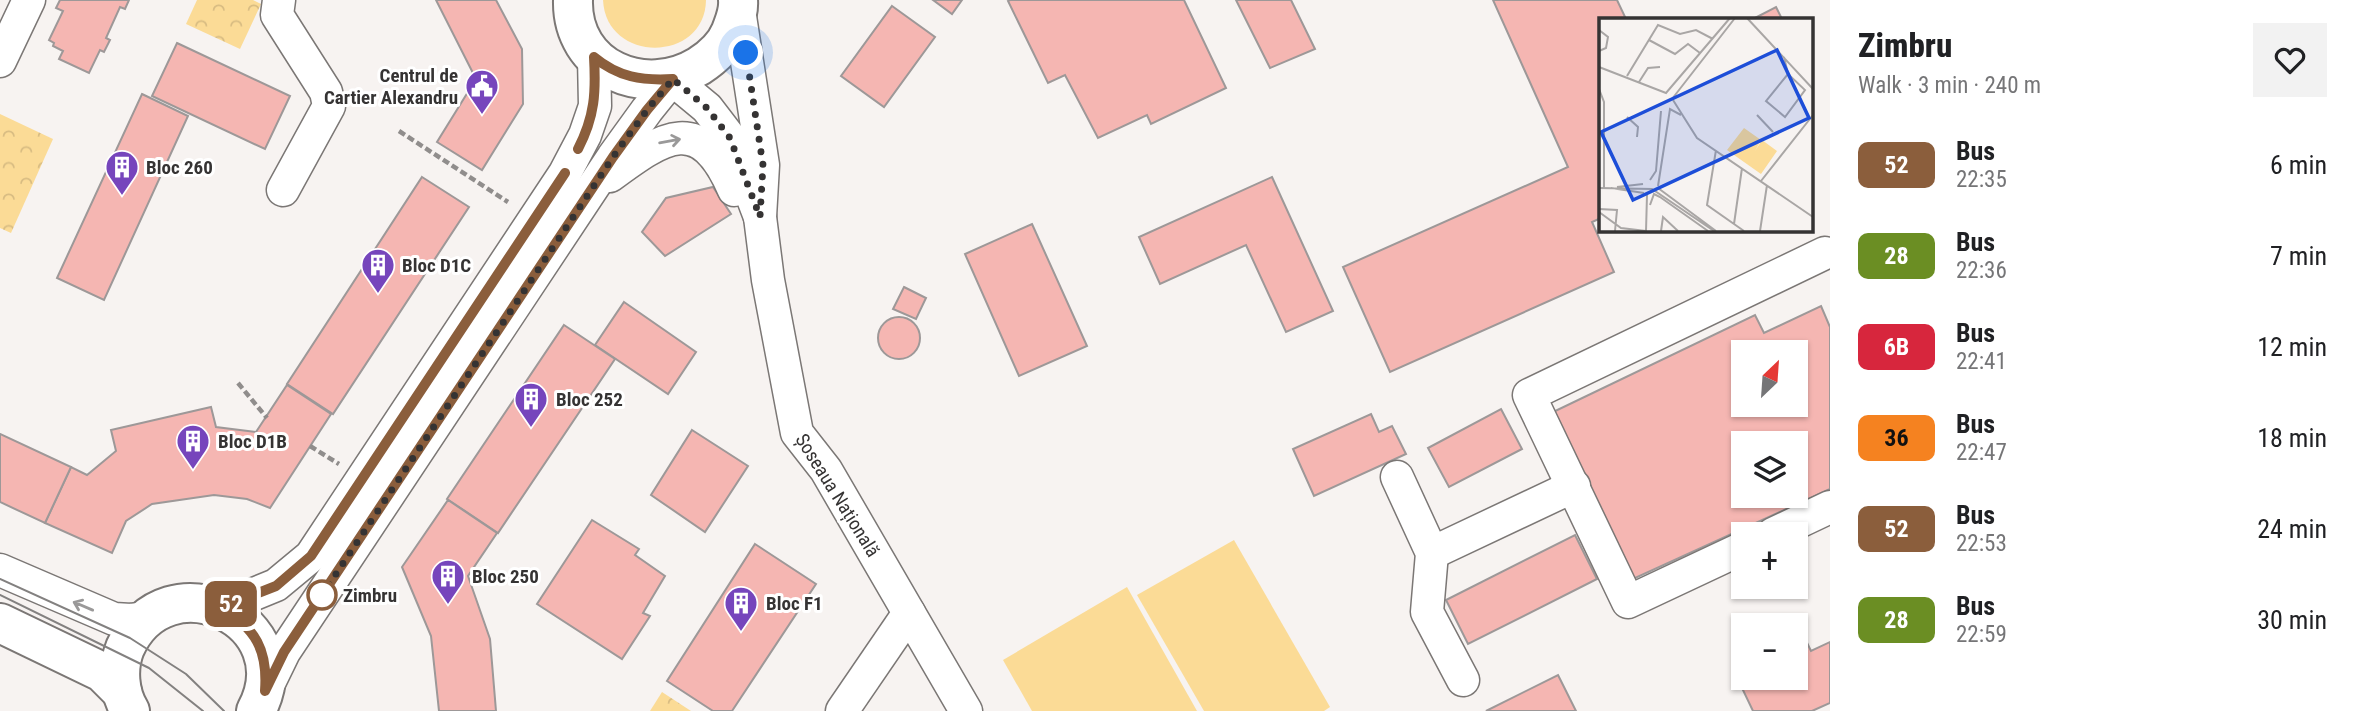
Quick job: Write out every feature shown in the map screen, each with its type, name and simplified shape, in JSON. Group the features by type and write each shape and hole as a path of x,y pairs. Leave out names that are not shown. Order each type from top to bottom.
{"main road":[{"path":"573,0 575,22 582,43 594,57 608,68 628,77 647,81 673,79 712,58 727,40 739,3"},
{"path":"126,702 120,673 123,653 130,638 148,618 164,608 183,603 202,603 235,616 248,627 258,641 267,671 260,705"},
{"path":"0,622 102,672 126,702"}],"street":[{"path":"0,61 29,0"},
{"path":"279,0 277,15 326,92 329,106 284,190"},
{"name":"Șoseaua Națională","path":"739,3 763,165 760,217 768,280 797,433 826,470 965,711"},
{"path":"220,608 276,586 311,556 565,173 585,135 595,106 594,57"},
{"path":"260,705 284,652 592,189 647,110 673,79"},
{"name":"Șoseaua Națională","path":"673,79 707,108 730,138 760,217"},
{"path":"592,189 657,143 679,138 698,141 717,157 728,176 768,280"},
{"path":"1731,554 1628,602 1529,395 1828,249"},
{"path":"1397,477 1433,554 1427,612 1463,680"},
{"path":"1433,554 1574,486"},
{"path":"1798,522 1830,507"},
{"path":"0,570 114,619 148,618"},
{"path":"842,711 909,613"}],"path":[{"path":"399,131 508,202"},
{"path":"238,383 267,418"},
{"path":"310,446 341,464"}],"green space":[{"path":"197,0 253,0 261,4 240,49 186,24"},
{"path":"603,0 706,0 701,21 690,36 674,45 655,48 637,45 620,36 608,21"},
{"path":"0,114 53,139 11,233 0,228"},
{"path":"1234,540 1330,707 1324,711 1204,711 1137,595"},
{"path":"1127,587 1197,711 1032,711 1003,660"},
{"path":"662,692 691,711 650,711"}],"building":[{"path":"60,0 129,0 125,9 120,7 106,38 110,40 104,52 100,50 89,73 59,59 63,51 53,46 54,43 49,40 63,11 56,8"},
{"path":"436,0 496,0 522,49 523,104 482,170 437,142 476,79"},
{"path":"933,0 962,0 952,14"},
{"path":"1184,0 1226,88 1151,124 1147,115 1098,138 1065,75 1048,83 1008,1"},
{"path":"1236,0 1291,0 1315,49 1270,68"},
{"path":"1493,0 1617,0 1626,18 1599,18 1599,219 1592,222 1614,272 1390,372 1343,267 1568,167"},
{"path":"892,6 935,37 884,107 841,76"},
{"path":"1776,7 1782,18 1755,18"},
{"path":"177,43 290,96 265,149 152,96"},
{"name":"Bloc 260","path":"142,94 188,116 104,300 57,278"},
{"name":"Bloc D1C","path":"422,177 469,207 333,414 287,384"},
{"path":"1272,177 1333,311 1286,332 1246,245 1160,284 1139,237"},
{"path":"713,187 731,214 665,256 642,232 666,198"},
{"path":"1032,224 1087,346 1019,376 965,254"},
{"path":"904,287 926,298 916,319 893,309"},
{"path":"624,302 696,352 668,394 595,345"},
{"path":"1821,306 1830,327 1830,489 1808,499 1808,431 1731,431 1731,508 1788,508 1758,522 1731,522 1731,534 1633,579 1551,413 1755,315 1764,333"},
{"path":"899,317 914,323 920,338 914,353 899,359 884,353 878,338 884,323"},
{"name":"Bloc 252","path":"564,325 615,359 498,533 447,499"},
{"name":"Bloc D1B","path":"287,385 331,414 270,508 247,499 214,495 152,504 126,521 112,553 45,523 71,467 87,475 116,451 111,430 211,407 216,427 256,432"},
{"path":"1501,409 1522,449 1449,487 1428,448"},
{"path":"1371,414 1379,432 1392,426 1406,454 1314,496 1293,449"},
{"path":"692,430 748,466 705,532 651,495"},
{"path":"0,434 71,467 45,523 0,502"},
{"name":"Bloc 250","path":"448,500 497,533 468,576 490,639 496,711 439,711 431,636 402,567"},
{"path":"592,520 639,549 635,555 665,576 643,613 650,616 622,659 537,604"},
{"path":"1575,535 1597,579 1468,644 1446,600"},
{"name":"Bloc F1","path":"755,544 816,584 732,711 713,711 667,681"},
{"path":"1830,642 1830,703 1812,711 1753,711 1743,690 1808,690 1808,645 1811,651"},
{"path":"1558,675 1576,711 1486,711"}],"tram line":[{"path":"0,579 130,638 186,674 224,711"},
{"path":"0,595 149,668 203,711"}],"bus line":[{"name":"52","path":"565,173 311,556 276,586 220,608 248,627 258,641 267,671 265,691 284,652 613,157 673,79 647,81 628,77 608,68 594,57 595,106 578,149"}],"place":[{"name":"Centrul de Cartier Alexandru","path":"482,116"},
{"name":"Bloc 260","path":"122,197"},
{"name":"Bloc D1C","path":"378,295"},
{"name":"Bloc 252","path":"531,429"},
{"name":"Bloc D1B","path":"193,471"},
{"name":"Zimbru","path":"322,595"},
{"name":"Bloc 250","path":"448,606"},
{"name":"Bloc F1","path":"741,633"}],"route":[{"path":"322,595 613,157 673,79 707,108 730,138 760,217 763,165 746,53"}]}
